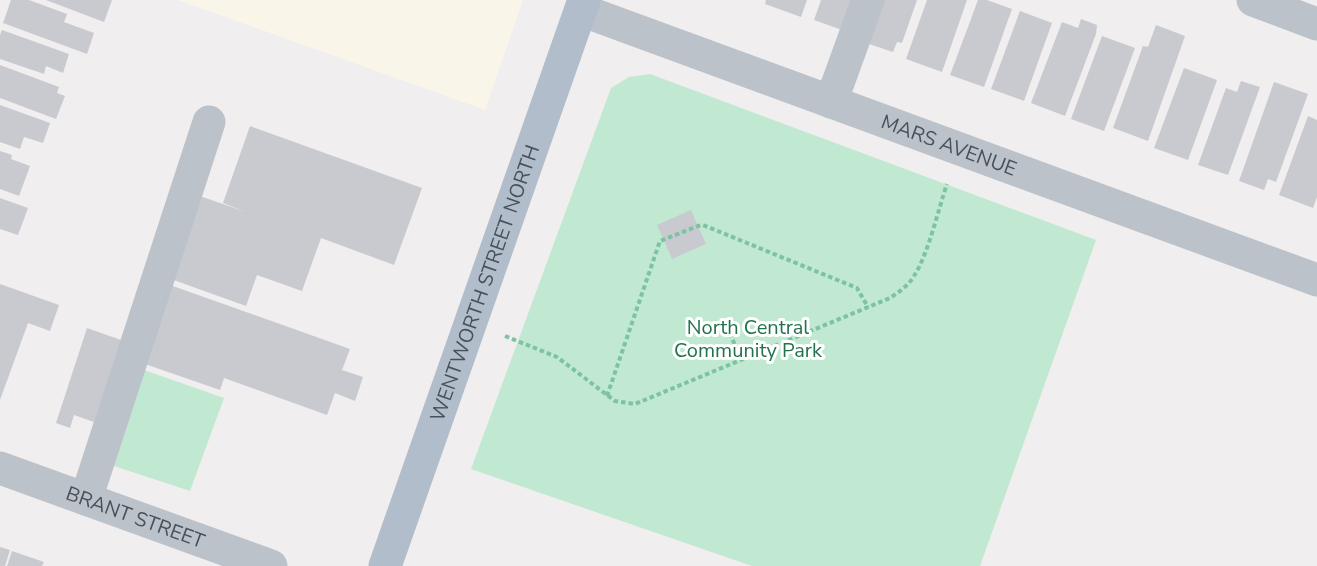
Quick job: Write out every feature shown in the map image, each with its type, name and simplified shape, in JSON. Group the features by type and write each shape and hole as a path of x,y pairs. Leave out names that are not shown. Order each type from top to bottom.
{"main road":[{"name":"WENTWORTH STREET NORTH","path":"386,566 583,5"}],"street":[{"path":"831,102 868,0"},
{"path":"1253,0 1317,24"},
{"name":"MARS AVENUE","path":"583,5 831,102 1317,280"},
{"path":"86,499 209,122"},
{"name":"BRANT STREET","path":"0,468 271,566"}],"path":[{"path":"470,323 556,357 607,396 624,404 635,404 890,298 904,289 914,276 921,261 958,149"},
{"path":"607,396 660,241 698,226 703,225 858,288 868,307"},
{"path":"727,326 741,360"}],"shaded area":[{"path":"178,0 523,0 485,110"}],"green space":[{"name":"North Central Community Park","path":"650,74 1096,240 980,566 752,566 471,469 611,88 629,77"},
{"path":"144,370 224,398 190,491 111,465"}],"building":[{"path":"11,0 29,0 67,14 64,22 94,33 87,54 3,23"},
{"path":"46,0 112,0 104,22"},
{"path":"766,0 807,0 801,17 765,4"},
{"path":"821,0 856,0 845,31 814,20"},
{"path":"875,0 917,0 902,43 897,42 893,52 866,43"},
{"path":"927,0 967,0 942,72 906,59"},
{"path":"978,0 987,0 1012,9 984,87 950,75"},
{"path":"1020,11 1052,23 1024,101 991,89"},
{"path":"1081,19 1097,25 1096,34 1065,116 1031,103 1062,22 1078,28"},
{"path":"1156,25 1185,36 1148,141 1113,128 1143,46 1148,47"},
{"path":"2,30 69,54 63,73 46,66 44,74 0,59"},
{"path":"1102,36 1135,48 1104,131 1071,119"},
{"path":"0,65 59,87 57,93 65,96 56,119 0,98"},
{"path":"1184,68 1217,80 1188,160 1154,148"},
{"path":"1241,81 1260,87 1228,175 1198,165 1226,88 1237,92"},
{"path":"1274,82 1308,94 1276,182 1268,179 1264,190 1239,181"},
{"path":"0,105 50,123 43,143 24,137 20,149 0,142"},
{"path":"1308,116 1317,120 1317,197 1313,208 1279,195"},
{"path":"250,126 422,188 394,265 321,238 302,291 257,275 246,306 168,278 197,195 246,212 223,203"},
{"path":"0,151 12,155 11,159 30,166 19,196 0,189"},
{"path":"0,198 28,208 18,235 0,229"},
{"path":"691,210 706,244 672,259 657,225"},
{"path":"0,284 59,305 50,331 28,323 0,400"},
{"path":"170,285 350,349 342,370 363,377 355,401 335,393 327,415 224,378 220,390 142,363"},
{"path":"87,328 121,340 94,422 74,415 70,428 56,423"},
{"path":"0,547 10,550 5,566 0,566"},
{"path":"12,551 44,562 42,566 7,566"}]}
